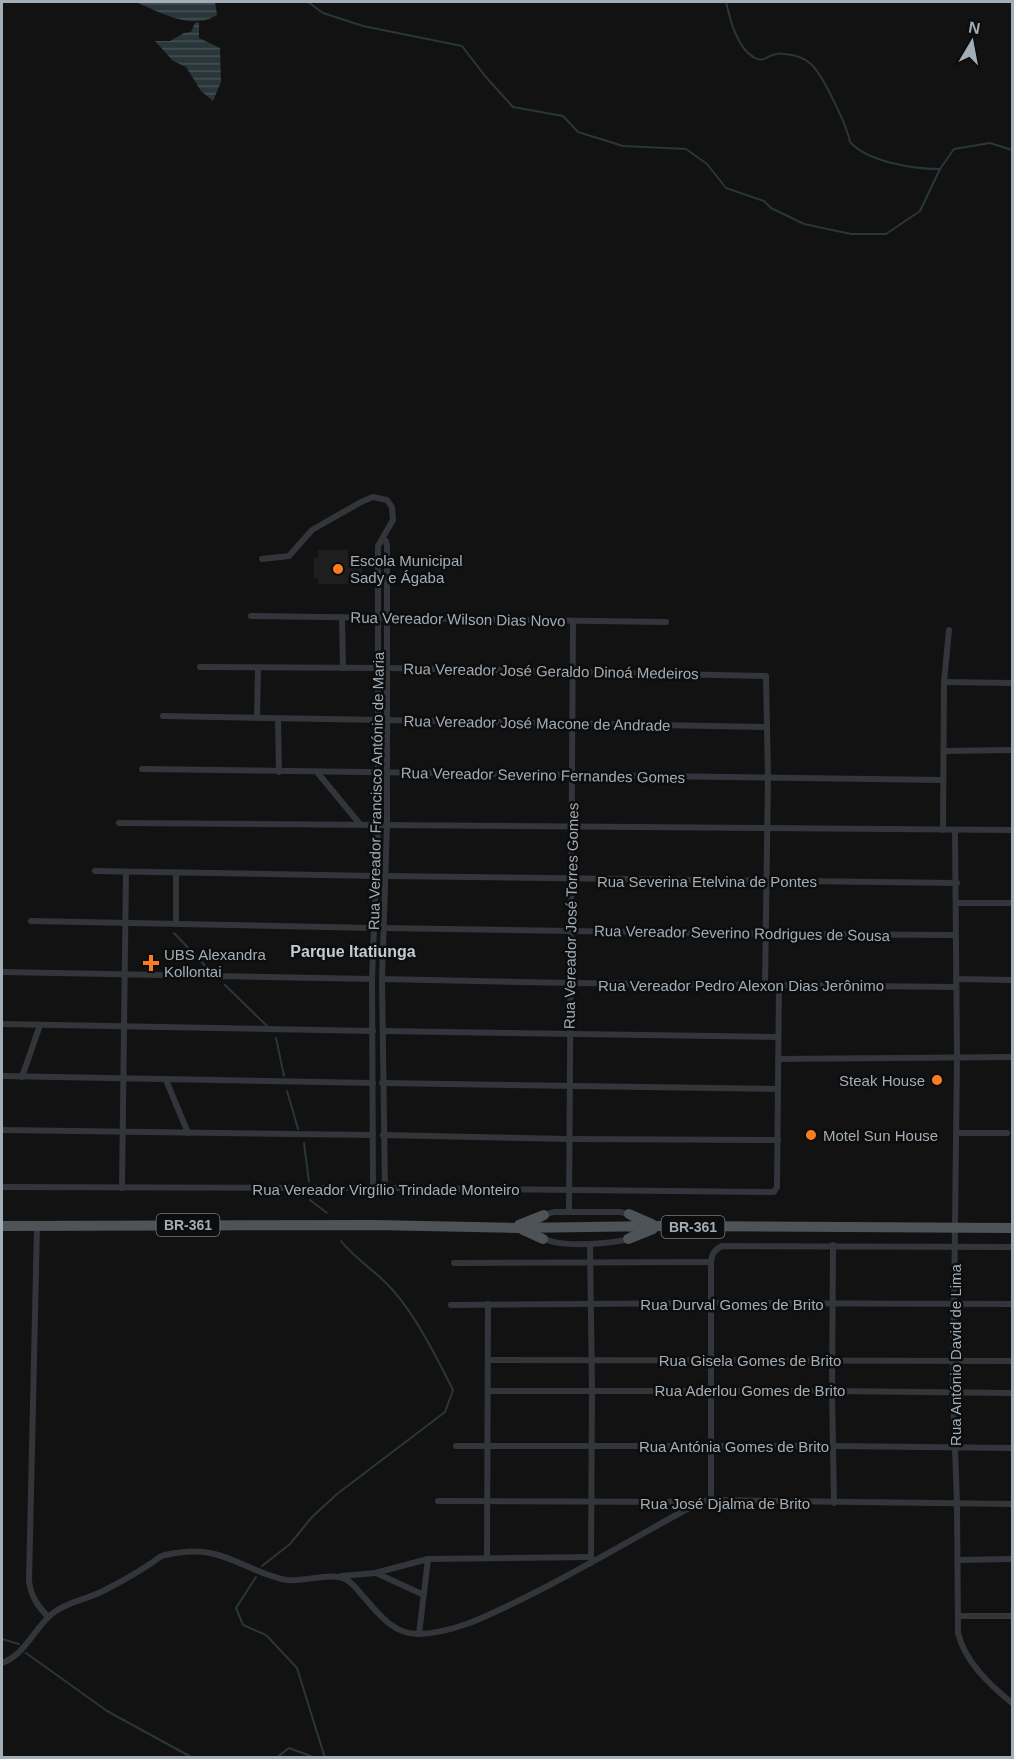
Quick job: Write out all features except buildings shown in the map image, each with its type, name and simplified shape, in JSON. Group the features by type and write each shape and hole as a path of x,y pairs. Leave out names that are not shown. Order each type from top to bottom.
{"main road":[{"path":"629,1214 660,1226"},
{"path":"515,1228 544,1215"},
{"name":"BR-361","path":"2,1226 1012,1228"},
{"path":"628,1239 660,1226"},
{"path":"515,1228 543,1239"}],"street":[{"name":"Rua Vereador Francisco António de Maria","path":"262,559 289,556 312,530 373,497 387,500 393,514 393,520 382,540 378,542 378,824 372,979 374,1188"},
{"path":"382,540 387,543 388,617 387,824 382,979 385,1188"},
{"name":"Rua Vereador Wilson Dias Novo","path":"251,616 666,622"},
{"path":"342,617 343,668"},
{"name":"Rua Vereador José Torres Gomes","path":"569,1212 573,621"},
{"path":"943,831 944,682 949,630"},
{"name":"Rua Vereador José Geraldo Dinoá Medeiros","path":"200,667 758,675 767,677 767,727"},
{"path":"257,718 258,668"},
{"path":"944,682 1012,683"},
{"name":"Rua Vereador José Macone de Andrade","path":"163,716 767,727"},
{"path":"278,719 279,772"},
{"path":"765,985 767,727"},
{"path":"944,751 1012,750"},
{"name":"Rua Vereador Severino Fernandes Gomes","path":"142,769 943,780"},
{"path":"317,772 359,824"},
{"path":"119,823 1012,830"},
{"name":"Rua António David de Lima","path":"955,831 957,1057 953,1393 958,1633 965,1652 992,1684 1012,1703"},
{"path":"95,871 376,876"},
{"path":"122,1188 126,872"},
{"path":"176,872 176,924"},
{"name":"Rua Severina Etelvina de Pontes","path":"386,876 957,883"},
{"path":"956,903 1012,903"},
{"path":"32,921 374,928"},
{"name":"Rua Vereador Severino Rodrigues de Sousa","path":"383,928 956,935"},
{"path":"2,972 372,979"},
{"name":"Rua Vereador Pedro Alexon Dias Jerônimo","path":"382,979 765,985 956,983 1012,980"},
{"path":"383,1135 778,1140 779,985"},
{"path":"2,1024 373,1031"},
{"path":"21,1077 40,1025"},
{"path":"383,1031 778,1038"},
{"path":"778,1059 1012,1057"},
{"path":"2,1077 373,1083"},
{"path":"166,1080 188,1132"},
{"path":"382,1083 778,1089"},
{"path":"2,1130 373,1135"},
{"path":"956,1133 1007,1133"},
{"name":"Rua Vereador Virgílio Trindade Monteiro","path":"2,1187 774,1192 777,1187 778,1140"},
{"path":"614,1211 629,1214 635,1226 628,1239 605,1244 554,1243 543,1239 538,1228 544,1215 614,1211"},
{"path":"37,1226 29,1581 30,1591 48,1617"},
{"path":"590,1244 591,1560"},
{"path":"833,1245 834,1503"},
{"path":"711,1500 711,1262 714,1251 722,1246 1012,1247"},
{"path":"454,1263 711,1262"},
{"path":"488,1304 488,1558"},
{"name":"Rua Durval Gomes de Brito","path":"451,1305 1012,1304"},
{"name":"Rua Gisela Gomes de Brito","path":"488,1360 1012,1361"},
{"name":"Rua Aderlou Gomes de Brito","path":"488,1391 832,1390 1012,1393"},
{"name":"Rua Antónia Gomes de Brito","path":"456,1446 1012,1448"},
{"name":"Rua José Djalma de Brito","path":"438,1501 696,1502 711,1500 1012,1504"},
{"path":"338,1577 346,1579 353,1585 379,1615 394,1627 405,1632 419,1634 466,1624 554,1584 591,1560 689,1508 696,1502"},
{"path":"2,1662 23,1649 48,1617 57,1610 109,1588 162,1555 189,1552 211,1553 255,1571 285,1580 375,1573 428,1559 591,1560"},
{"path":"419,1634 428,1559"},
{"path":"958,1560 1012,1559"},
{"path":"375,1573 424,1595"},
{"path":"958,1616 1012,1616"}],"shaded area":[{"path":"136,2 215,2 217,15 197,21 186,21 165,15"},
{"path":"199,22 199,38 220,48 221,82 213,101 201,91 186,67 173,61 155,41 170,41 184,33 191,32 195,23"},
{"name":"Escola Municipal Sady e Ágaba","path":"318,550 348,550 348,559 362,559 362,578 348,578 348,584 318,584 318,578 314,578 314,558 318,558"}],"waterway":[{"path":"308,2 323,13 363,26 462,46 513,107 563,116 578,132 623,146 686,149 707,164 726,188 764,201 771,208 804,224 851,234 886,234 920,211 940,169 954,149 990,143 1012,150"},
{"path":"726,2 735,33 749,54 761,60 777,54 792,55 811,64 834,101 850,142 858,149 892,163 939,169"},
{"path":"174,933 210,971"},
{"path":"225,985 267,1026"},
{"path":"276,1038 284,1076"},
{"path":"287,1091 298,1129"},
{"path":"304,1143 309,1182"},
{"path":"310,1200 327,1213"},
{"path":"262,1566 290,1544 312,1517 337,1494 445,1412 453,1390 424,1336 398,1297 341,1241"},
{"path":"256,1577 236,1608 243,1625 266,1635 297,1668 325,1758"},
{"path":"2,1639 19,1644"},
{"path":"26,1653 107,1711 193,1758"},
{"path":"276,1758 289,1748 316,1758"}],"place":[{"name":"Escola Municipal Sady e Ágaba","path":"338,569"},
{"name":"UBS Alexandra Kollontai","path":"151,963"},
{"name":"Steak House","path":"937,1080"},
{"name":"Motel Sun House","path":"811,1135"}],"district":[{"name":"Parque Itatiunga","path":"353,951"}]}
